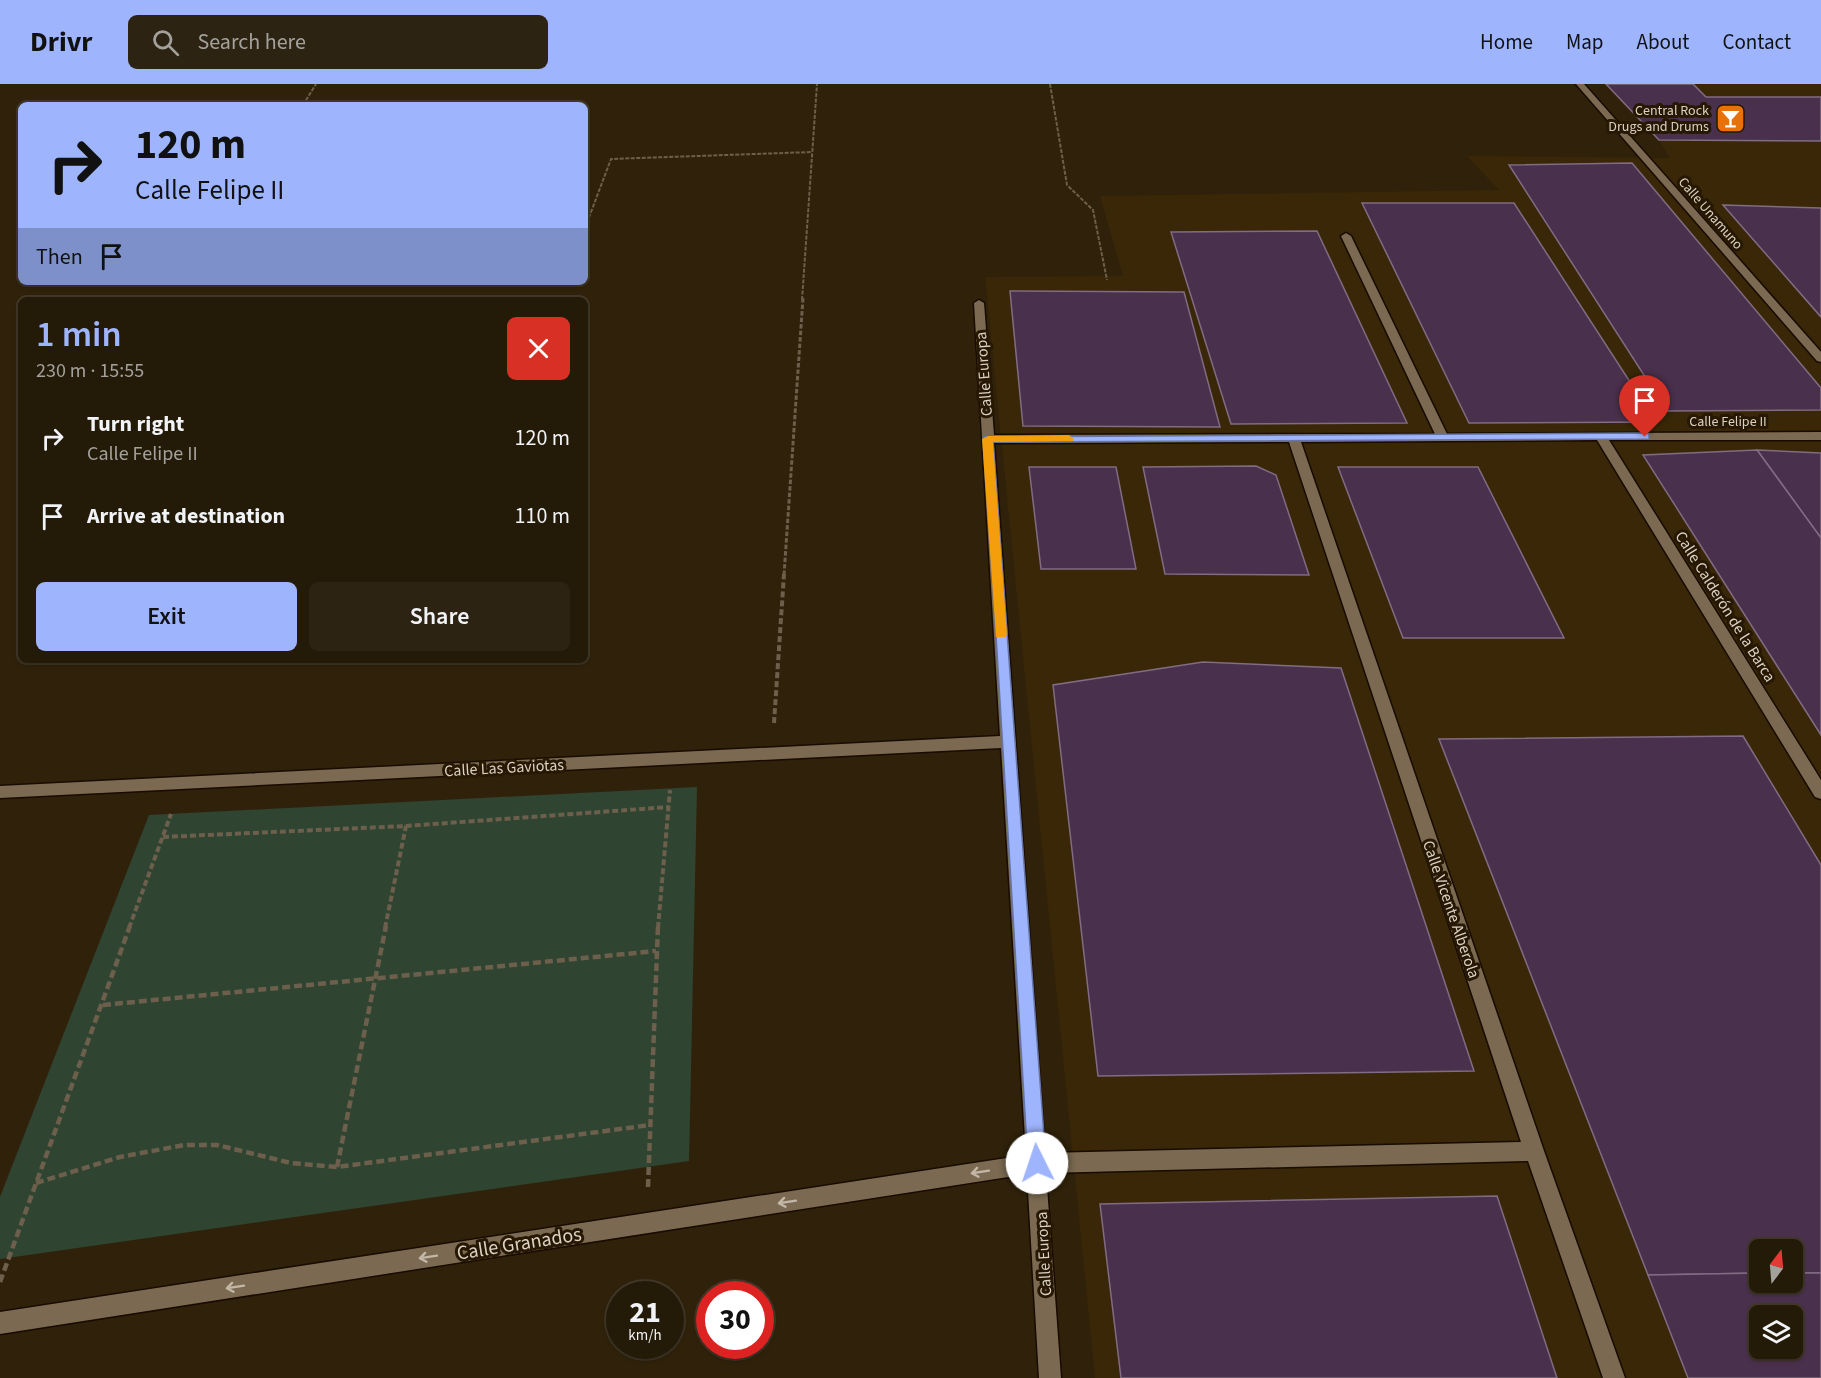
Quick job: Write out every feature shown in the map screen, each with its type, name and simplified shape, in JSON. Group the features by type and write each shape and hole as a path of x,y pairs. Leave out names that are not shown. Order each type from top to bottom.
{"street":[{"name":"Calle Unamuno","path":"1580,84 1821,359"},
{"path":"1346,236 1443,438"},
{"name":"Calle Europa","path":"979,303 1050,1378"},
{"name":"Calle Felipe II","path":"988,439 1821,436"},
{"name":"Calle Calderón de la Barca","path":"1601,437 1821,793"},
{"name":"Calle Vicente Alberola","path":"1294,438 1534,1151 1614,1378"},
{"name":"Calle Las Gaviotas","path":"0,792 1007,742"},
{"name":"Calle Granados","path":"0,1323 1037,1163 1534,1151"}],"path":[{"path":"305,102 316,84"},
{"path":"772,754 817,84"},
{"path":"1050,84 1067,185 1093,210 1107,280"},
{"path":"588,220 611,159 812,152"},
{"path":"647,1224 656,951 673,758"},
{"path":"0,1282 183,783"},
{"path":"163,837 406,826 669,807"},
{"path":"337,1167 406,826"},
{"path":"103,1005 656,951"},
{"path":"36,1183 128,1154 167,1147 207,1144 246,1149 289,1163 337,1167 650,1125"}],"shaded area":[{"path":"1604,84 1821,84 1821,1378 1095,1378 985,277 1123,276 1100,196 1499,190 1467,156 1670,158 1659,140"}],"green space":[{"path":"697,787 689,1161 0,1259 0,1197 149,815"}],"building":[{"name":"Central Rock Drugs and Drums","path":"1606,84 1693,84 1706,97 1821,97 1821,141 1659,140"},
{"path":"1632,163 1821,388 1821,410 1667,411 1509,165"},
{"path":"1362,203 1514,203 1656,422 1469,423"},
{"path":"1723,205 1821,208 1821,317"},
{"path":"1317,231 1407,423 1231,424 1171,232"},
{"path":"1010,291 1184,292 1220,427 1023,426"},
{"path":"1757,450 1821,453 1821,538"},
{"path":"1757,450 1821,538 1821,735 1643,455"},
{"path":"1256,466 1276,475 1309,575 1165,574 1143,467"},
{"path":"1029,467 1116,467 1136,569 1041,569"},
{"path":"1338,467 1478,467 1564,638 1403,638"},
{"path":"1203,662 1341,668 1474,1071 1098,1076 1053,685"},
{"path":"1743,736 1821,865 1821,1273 1803,1273 1803,1239 1749,1239 1749,1273 1648,1275 1439,739"},
{"path":"1497,1196 1557,1378 1121,1378 1100,1204"},
{"path":"1749,1273 1749,1293 1803,1293 1803,1273 1821,1273 1821,1378 1688,1378 1648,1275"}],"slow traffic":[{"path":"1000,634 988,439 1069,439"}],"place":[{"name":"Central Rock Drugs and Drums","path":"1730,118"}],"route":[{"path":"1037,1163 988,439 1645,437"}]}
